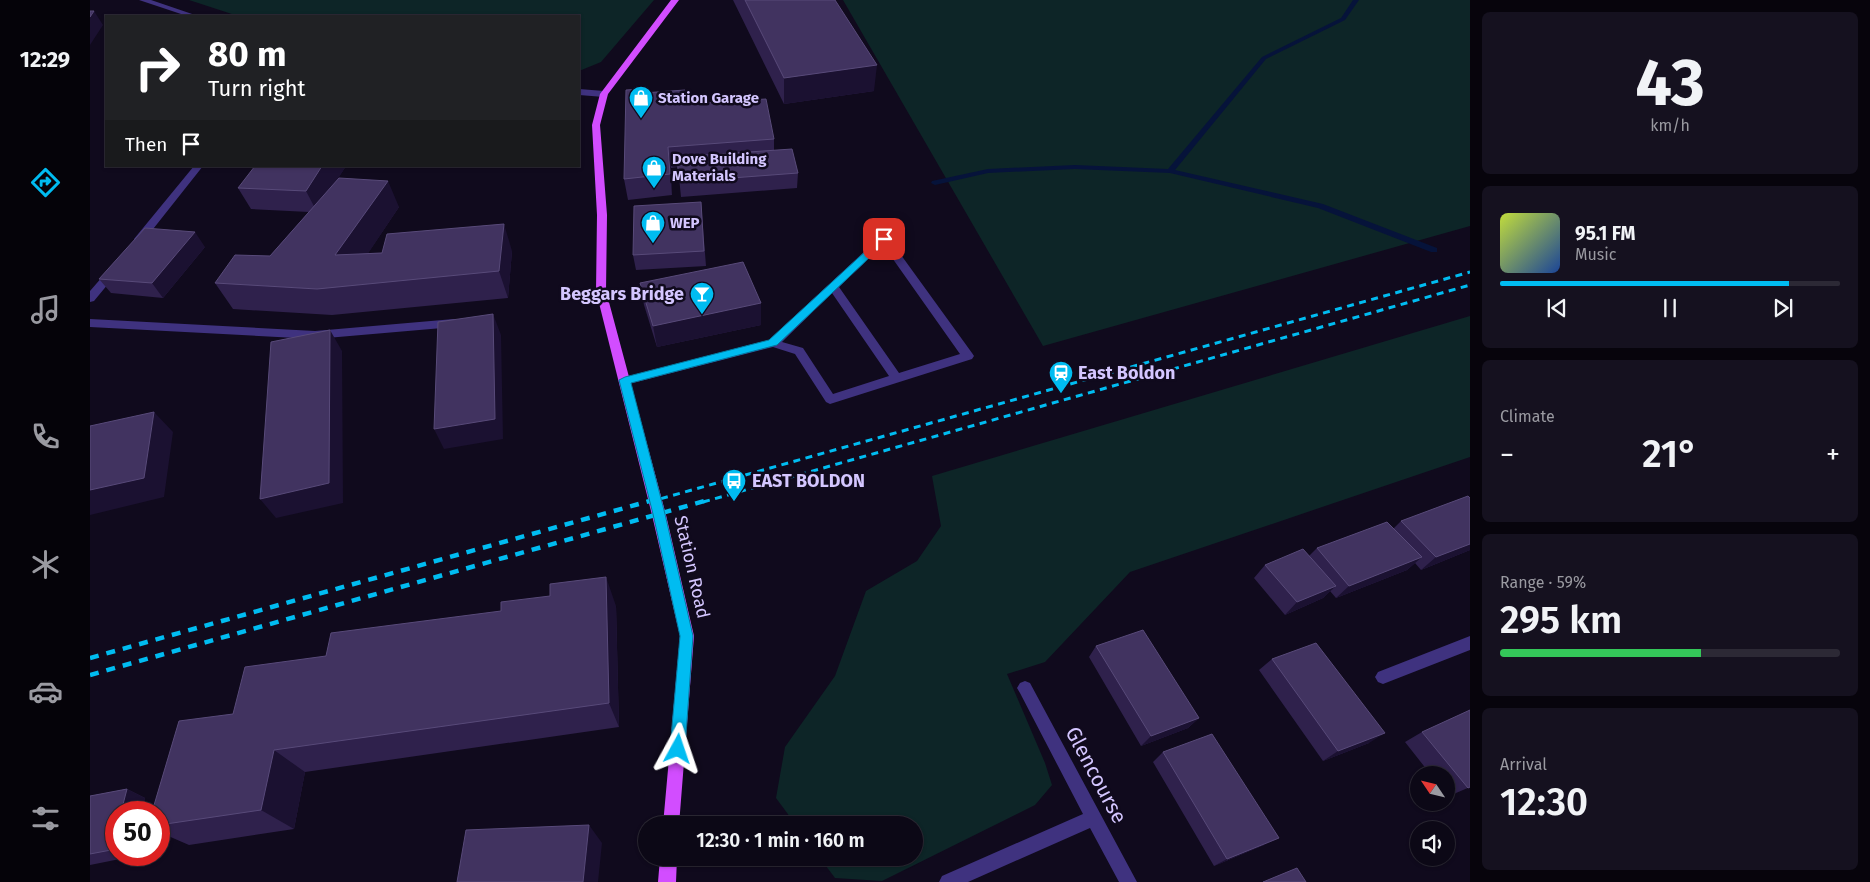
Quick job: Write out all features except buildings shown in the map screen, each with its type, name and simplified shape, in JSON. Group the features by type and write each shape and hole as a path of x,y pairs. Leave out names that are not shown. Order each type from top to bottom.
{"main road":[{"path":"604,94 675,0"},
{"name":"Station Road","path":"604,94 596,125 602,215 601,291 659,514 687,636 673,816"},
{"path":"667,882 668,866"}],"street":[{"path":"143,0 191,15"},
{"path":"580,92 604,94"},
{"path":"132,247 198,167"},
{"path":"625,380 773,343 884,239 968,356 830,399 799,351 773,343"},
{"path":"90,298 120,262"},
{"path":"833,286 896,378"},
{"path":"90,324 315,335 461,322"},
{"path":"1383,677 1470,643"},
{"name":"Glencourse","path":"1025,688 1128,882"},
{"path":"948,882 1094,818"}],"green space":[{"path":"189,0 654,0 601,62 580,71 580,15 235,15"},
{"path":"843,0 1470,0 1470,226 1043,346"},
{"path":"1470,316 1470,457 1130,572 1045,662 1007,674 1045,763 1052,785 1035,805 923,861 923,816 789,816 776,798 785,747 835,676 866,591 917,561 941,526 932,476"},
{"path":"826,866 912,866 882,881 835,878"}],"waterway":[{"path":"1170,171 1264,58 1343,19 1356,0"},
{"path":"935,183 988,171 1075,167 1170,171"},
{"path":"1170,171 1320,206 1434,250"}],"railway":[{"path":"649,502 1470,272"},
{"path":"703,502 1470,285"},
{"path":"90,658 653,500"},
{"path":"90,675 708,500"}],"place":[{"name":"Station Garage","path":"641,119"},
{"name":"Dove Building Materials","path":"654,189"},
{"name":"WEP","path":"653,244"},
{"name":"Beggars Bridge","path":"702,315"},
{"name":"East Boldon","path":"1061,394"},
{"name":"EAST BOLDON","path":"734,502"}],"route":[{"path":"678,749 687,636 659,514 625,380 773,343 884,239"}]}
